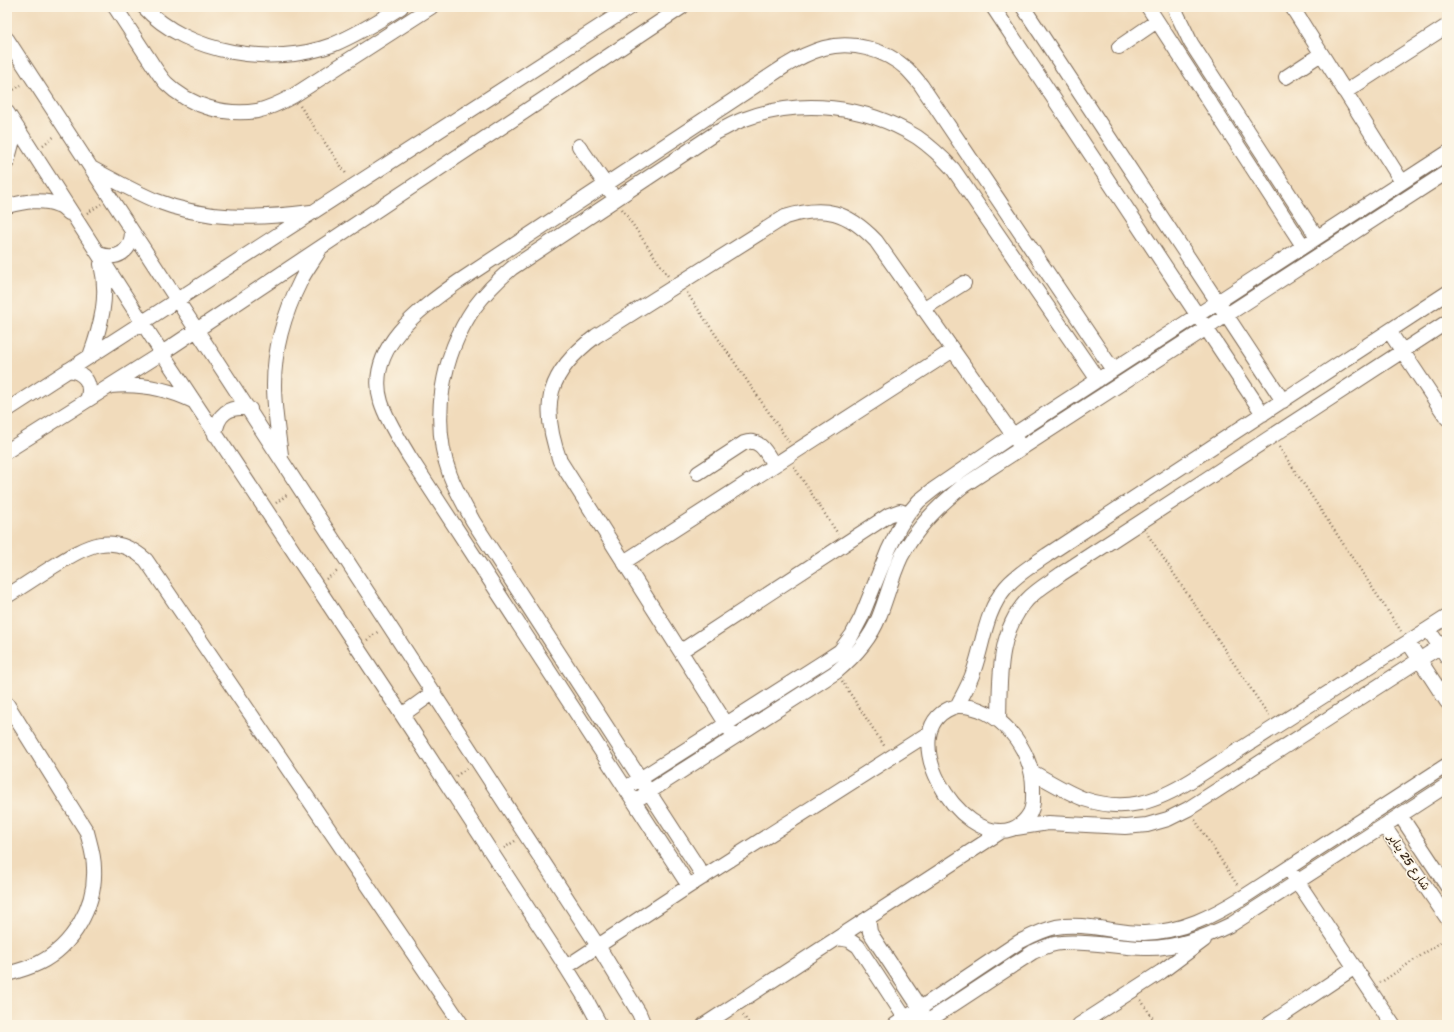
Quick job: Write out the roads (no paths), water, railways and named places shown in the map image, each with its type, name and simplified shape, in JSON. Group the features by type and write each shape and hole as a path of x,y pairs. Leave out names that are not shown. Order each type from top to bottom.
{"street":[{"path":"115,7 166,83 182,95 199,104 218,110 237,112 257,110 276,105 294,96 431,7"},
{"path":"144,7 166,26 186,37 208,46 232,52 257,55 282,55 306,52 331,45 355,34 401,7"},
{"path":"7,410 630,7"},
{"path":"7,451 162,353 682,7"},
{"path":"993,7 1263,414"},
{"path":"1023,7 1283,401"},
{"path":"1148,7 1303,246"},
{"path":"1175,7 1184,30 1195,50 1317,237"},
{"path":"1292,7 1402,182"},
{"path":"1119,47 1157,21"},
{"path":"1345,92 1447,26"},
{"path":"1170,40 1184,30"},
{"path":"7,39 526,833 598,946 639,1013 644,1025"},
{"path":"690,886 409,456 388,419 381,401 378,382 381,363 388,345 400,330 436,297 792,62 805,54 826,47 848,45 869,48 889,56 907,69 922,85 1113,370"},
{"path":"1286,77 1321,54"},
{"path":"704,877 473,522 450,474 443,446 440,417 442,388 449,360 460,333 474,308 493,285 527,257 717,132 744,119 774,111 804,107 828,107 851,110 874,116 896,126 917,138 954,168 1098,380"},
{"path":"9,115 215,435 357,647 494,856 566,967 600,1025"},
{"path":"7,162 13,140 9,115"},
{"path":"579,146 615,198"},
{"path":"626,789 840,651 852,635 861,618 888,551 908,514 919,501 934,489 1113,370 1447,153"},
{"path":"92,168 153,200 213,216 244,218 315,212"},
{"path":"634,801 836,672 849,661 871,634 879,618 901,558 913,536 926,518 963,486 1447,172"},
{"path":"964,184 981,174"},
{"path":"7,206 24,202 42,201 59,205 75,218"},
{"path":"734,736 560,461 549,423 550,402 555,382 566,364 580,348 596,336 677,284 785,217 804,211 824,211 844,217 862,227 876,241 1022,448"},
{"path":"99,254 113,257 126,250 130,245 132,231"},
{"path":"282,459 276,421 274,384 278,348 287,312 298,286 321,248"},
{"path":"90,356 99,331 104,305 105,278 99,254"},
{"path":"480,267 493,285"},
{"path":"923,308 964,283"},
{"path":"957,706 973,672 988,617 1006,588 1031,566 1447,293"},
{"path":"999,721 1001,659 1006,638 1014,618 1027,600 1061,574 1447,322"},
{"path":"1389,331 1447,418"},
{"path":"624,562 953,350"},
{"path":"68,370 80,373 88,382 89,388 87,400"},
{"path":"108,386 133,385 158,388 182,396 194,402"},
{"path":"215,435 219,418 225,412 237,408 250,409"},
{"path":"698,473 744,443 752,441 760,444 774,465"},
{"path":"1148,489 1161,509"},
{"path":"681,652 894,512 900,511 908,514"},
{"path":"7,596 77,552 94,545 104,543 122,546 135,552 146,560 462,1025"},
{"path":"1032,772 1083,798 1106,804 1130,805 1154,800 1175,790 1447,617"},
{"path":"1016,828 1027,818 1033,804 1034,784 1028,761 1017,739 999,721 970,707 957,706 942,712 936,718 929,733 931,759 934,772 946,795 955,806 976,823 988,829 1002,831 1048,823 1125,827 1147,825 1168,819 1188,809 1419,660 1445,648 1428,629"},
{"path":"1408,642 1447,702"},
{"path":"402,715 434,692"},
{"path":"7,704 87,832 92,850 94,869 93,888 88,906 80,924 69,939 55,952 39,963 7,974"},
{"path":"566,967 891,756 929,733"},
{"path":"838,938 849,940 858,946 904,1023 920,1008 1019,942 1043,931 1056,927 1069,926 1137,932 1164,931 1202,921 1220,912 1447,765"},
{"path":"1079,1025 1134,990 1212,934 1232,924 1447,785"},
{"path":"1175,790 1188,809"},
{"name":"شارع 25 يناير","path":"1400,815 1447,886"},
{"name":"شارع 25 يناير","path":"1384,826 1447,918"},
{"path":"704,1025 1002,831"},
{"path":"1289,868 1393,1025"},
{"path":"868,918 872,937 920,1008 923,1016 922,1025"},
{"path":"922,1025 1033,952 1047,946 1075,942 1122,948 1146,948 1176,944 1212,934"},
{"path":"1268,1025 1355,968"}]}
